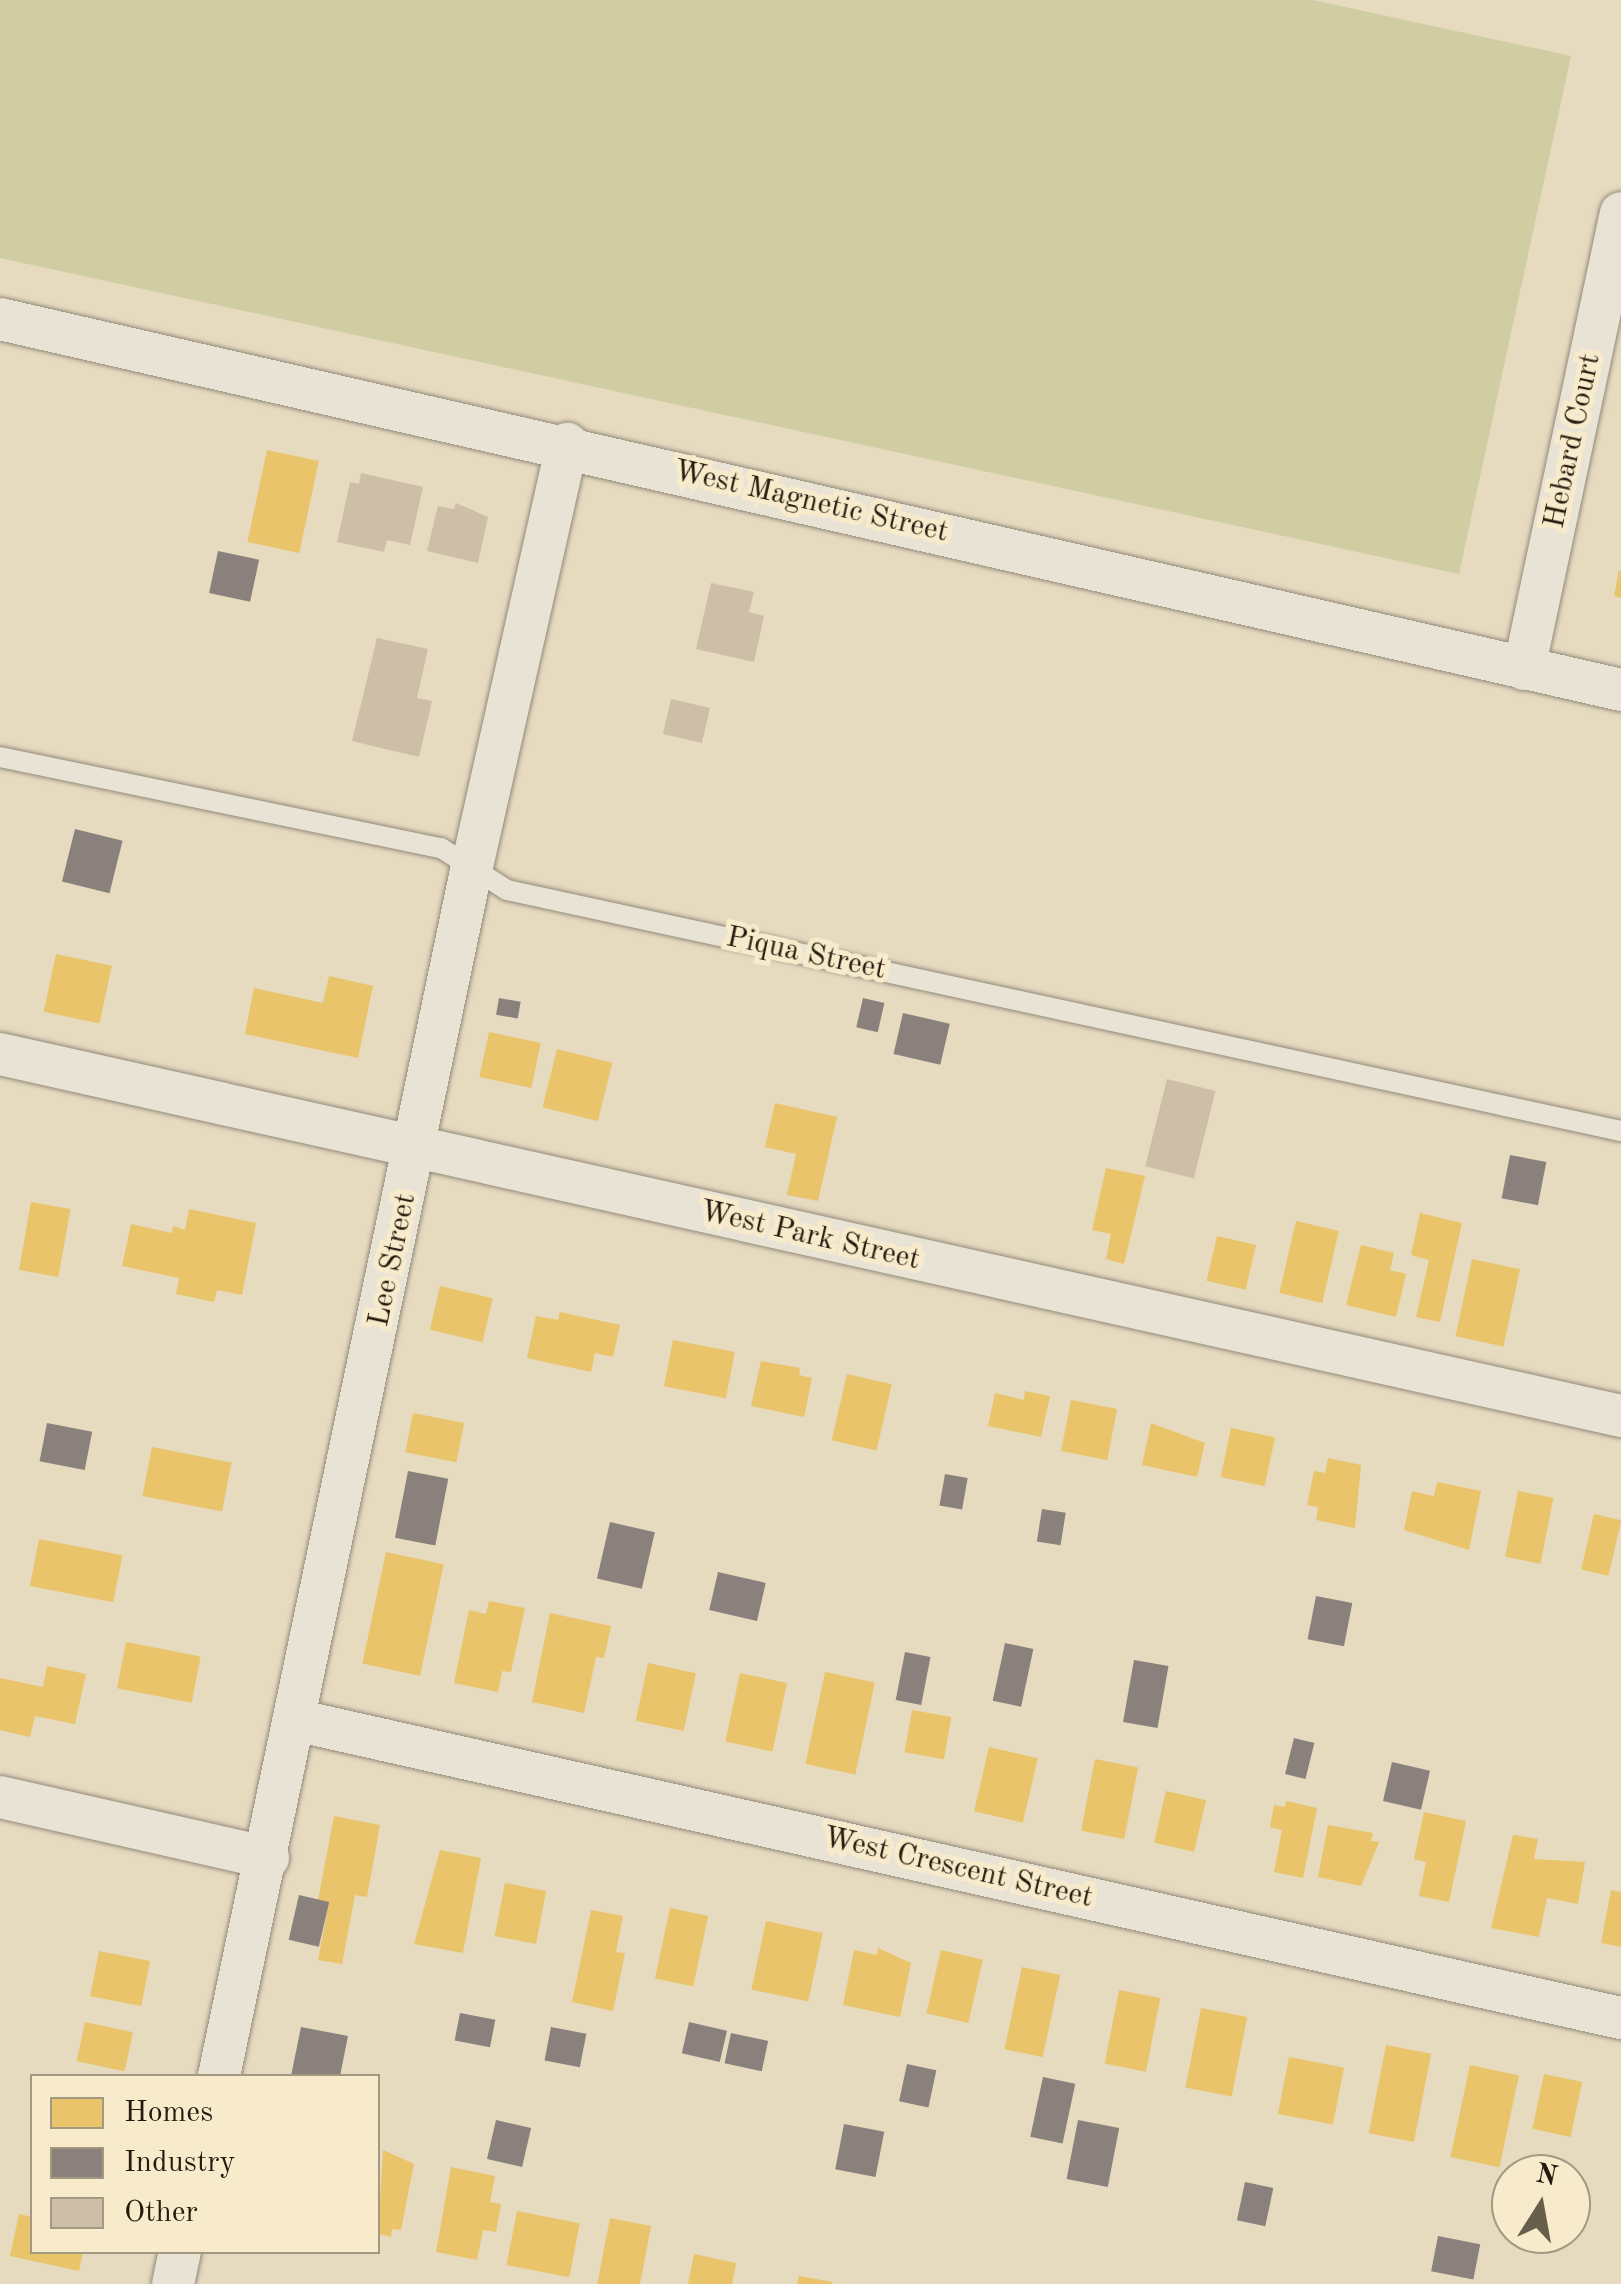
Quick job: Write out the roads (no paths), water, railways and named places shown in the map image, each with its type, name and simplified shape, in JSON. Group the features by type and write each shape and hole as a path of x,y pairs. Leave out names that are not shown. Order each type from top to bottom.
{"street":[{"name":"Hebard Court","path":"1524,670 1621,212"},
{"name":"West Magnetic Street","path":"0,319 567,444 1621,690"},
{"name":"Lee Street","path":"219,2074 268,1858 471,871 567,444"},
{"name":"West Park Street","path":"0,1054 1621,1416"},
{"name":"West Crescent Street","path":"295,1720 1621,2018"},
{"path":"0,1797 268,1858"}],"lane":[{"name":"Piqua Street","path":"0,757 442,848 471,871 507,890 1621,1131"}]}
